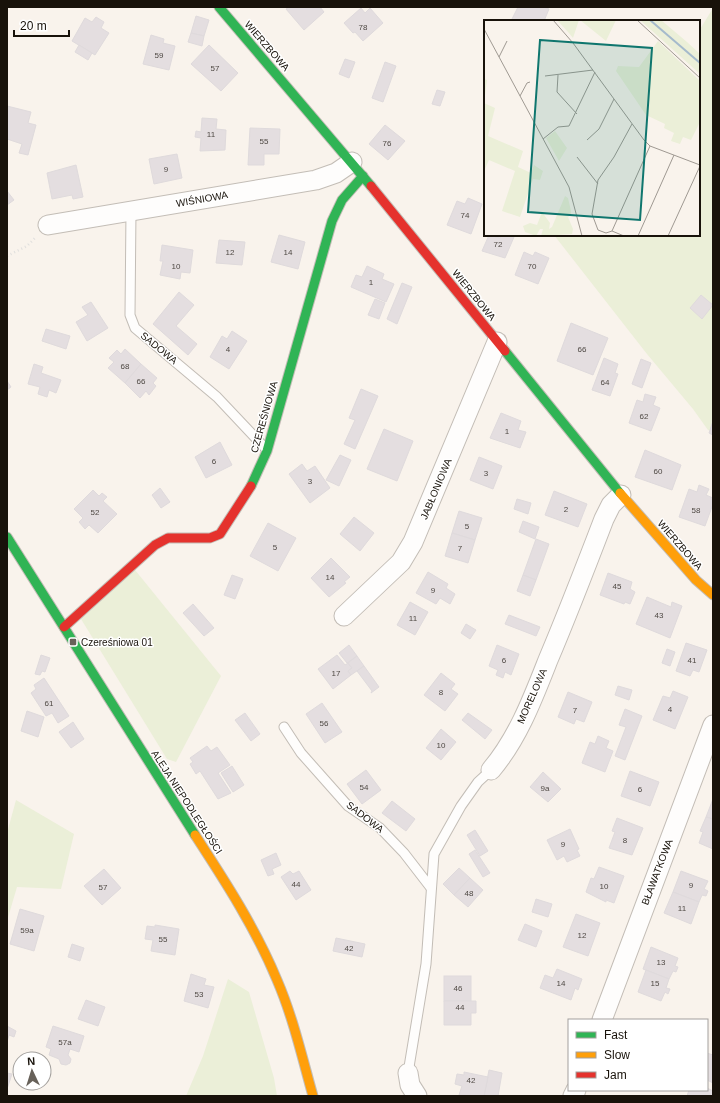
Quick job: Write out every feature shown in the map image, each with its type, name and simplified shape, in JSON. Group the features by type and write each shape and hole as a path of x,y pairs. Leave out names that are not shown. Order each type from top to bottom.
{"street":[{"name":"WIERZBOWA","path":"219,7 358,169 621,495 696,580 713,595"},
{"name":"CZEREŚNIOWA","path":"64,627 155,545 168,538 210,538 220,534 250,488 268,451 300,331 332,221 342,200 352,187 358,169"},
{"name":"WIŚNIOWA","path":"48,225 316,180 336,173 358,169"},
{"name":"JABŁONIOWA","path":"344,616 401,562 413,542 497,342"},
{"name":"MORELOWA","path":"491,770 501,758 526,714 567,615 604,519 611,505 621,495"},
{"name":"ALEJA NIEPODLEGŁOŚCI","path":"7,537 220,875 249,924 285,999 313,1096"},
{"name":"BŁAWATKOWA","path":"602,1019 713,725"},
{"path":"408,1073 410,1085 417,1096"}],"lane":[{"name":"SADOWA","path":"131,212 130,315 132,323 135,328 217,397 268,451"},
{"name":"SADOWA","path":"284,727 301,753 348,806 380,828 404,853 431,888"},
{"name":"MORELOWA","path":"408,1073 426,964 432,862 438,846 466,798 478,782 491,770"}],"path":[{"path":"7,256 27,246 48,225"}],"green space":[{"path":"713,8 713,432 708,430 693,409 647,354 555,236 700,236 700,29"},
{"path":"135,570 221,676 176,762 167,759 81,619"},
{"path":"16,800 74,834 61,889 17,887 7,921 7,833"},
{"path":"228,979 249,992 274,1078 277,1096 186,1096 203,1056"}],"building":[{"path":"289,7 320,7 324,12 304,30 286,9"},
{"path":"518,7 544,7 549,9 544,20 512,20"},
{"path":"361,8 365,13 370,8 383,23 363,41 344,23"},
{"path":"196,16 209,20 204,36 191,33"},
{"path":"96,17 104,22 101,28 109,33 95,55 72,41 85,18 92,22"},
{"path":"191,33 204,36 202,46 188,42"},
{"path":"151,35 164,39 163,43 175,46 169,70 143,64"},
{"path":"79,45 92,53 88,60 75,52"},
{"path":"209,45 238,73 221,91 191,64"},
{"path":"345,59 355,62 349,78 339,74"},
{"path":"385,62 396,66 383,102 372,98"},
{"path":"437,90 445,92 440,106 432,104"},
{"path":"7,106 31,112 28,123 36,125 28,155 19,153 22,144 7,139"},
{"path":"202,118 217,119 216,129 226,130 225,150 200,151 201,138 195,137 196,131 201,132"},
{"path":"385,125 405,141 388,160 369,144"},
{"path":"250,128 280,129 279,154 264,154 264,165 248,165"},
{"path":"177,154 182,178 154,184 149,159"},
{"path":"76,165 83,197 73,199 72,195 52,199 47,173"},
{"path":"7,191 14,200 7,205"},
{"path":"468,198 482,204 471,234 447,225 457,201 465,204"},
{"path":"279,235 305,242 298,269 271,262"},
{"path":"489,236 500,238 501,236 514,237 505,258 482,251"},
{"path":"219,240 245,242 242,265 216,263"},
{"path":"162,245 193,250 190,273 181,272 180,279 160,275 163,261 160,261"},
{"path":"524,252 533,256 535,252 549,258 538,284 515,275"},
{"path":"367,266 384,274 382,279 394,284 386,302 351,287 356,275 362,277"},
{"path":"402,283 412,287 397,324 387,319"},
{"path":"179,292 194,305 176,326 197,344 188,355 153,324"},
{"path":"701,295 713,305 702,319 690,308"},
{"path":"375,299 385,303 379,319 368,315"},
{"path":"91,302 108,328 87,341 76,322 88,315 82,307"},
{"path":"571,323 608,338 593,375 557,361"},
{"path":"46,329 70,336 66,349 42,341"},
{"path":"232,331 247,341 229,369 210,357 222,336 227,339"},
{"path":"125,349 141,364 125,383 108,368 114,362 109,358 117,350 121,354"},
{"path":"604,358 618,364 615,373 618,374 610,396 592,390"},
{"path":"641,359 651,363 642,388 632,384"},
{"path":"34,364 43,367 41,373 61,380 56,393 49,390 47,397 38,394 40,387 28,384"},
{"path":"141,364 157,378 153,383 156,386 149,395 146,391 140,398 125,383"},
{"path":"7,381 11,387 7,390"},
{"path":"361,389 378,396 355,449 344,444 355,420 349,418"},
{"path":"645,394 656,397 653,405 660,408 651,431 629,423 637,400 643,402"},
{"path":"501,413 521,421 518,430 526,432 520,448 490,438"},
{"path":"713,421 713,435 709,433"},
{"path":"384,429 413,441 397,481 367,469"},
{"path":"220,442 232,465 206,478 195,457"},
{"path":"645,450 681,465 672,490 635,477"},
{"path":"340,455 351,460 339,486 326,480"},
{"path":"479,457 502,466 493,489 470,480"},
{"path":"302,464 307,471 315,466 330,488 310,503 289,474"},
{"path":"699,485 709,489 706,495 713,498 713,504 705,526 679,517 689,489 697,492"},
{"path":"160,488 170,502 161,508 152,495"},
{"path":"93,490 99,496 102,493 107,497 103,501 117,514 98,533 89,525 85,529 79,522 83,518 74,509"},
{"path":"554,491 587,504 578,527 545,515"},
{"path":"517,499 531,503 528,514 514,509"},
{"path":"459,511 482,518 475,540 452,533"},
{"path":"354,517 374,533 360,551 340,534"},
{"path":"523,521 539,527 535,539 519,532"},
{"path":"268,523 296,538 278,571 250,556"},
{"path":"452,533 475,540 468,563 445,556"},
{"path":"536,539 549,544 536,580 523,575"},
{"path":"331,558 350,577 344,582 346,583 329,597 311,578"},
{"path":"428,572 448,584 446,588 455,594 450,604 440,598 436,604 416,593"},
{"path":"608,573 632,582 630,589 635,592 630,604 625,602 624,604 600,595"},
{"path":"232,575 243,579 235,599 224,595"},
{"path":"523,575 536,580 530,596 517,591"},
{"path":"647,597 671,607 672,602 682,606 670,638 636,624"},
{"path":"410,602 428,612 415,635 397,625"},
{"path":"193,604 214,628 204,636 183,613"},
{"path":"509,615 540,627 536,636 505,624"},
{"path":"466,624 476,630 470,639 461,633"},
{"path":"686,643 707,650 699,672 693,670 690,676 676,671"},
{"path":"349,645 357,656 347,663 339,653"},
{"path":"497,645 519,654 511,675 505,672 503,678 496,675 498,670 489,666"},
{"path":"667,649 675,652 670,666 662,663"},
{"path":"41,655 50,658 45,672 42,671 40,675 35,674"},
{"path":"337,655 345,665 348,663 352,668 348,671 351,675 333,689 318,669"},
{"path":"357,656 364,666 351,675 348,671 352,668 348,663"},
{"path":"364,666 379,687 371,693 372,691 357,671"},
{"path":"441,673 455,684 451,689 458,694 445,711 424,695"},
{"path":"44,678 69,716 58,723 52,713 46,716 31,693 36,689 34,685"},
{"path":"618,686 632,690 629,700 615,695"},
{"path":"673,691 688,697 675,729 653,720 663,696 670,698"},
{"path":"568,692 592,702 584,722 576,719 574,724 558,717"},
{"path":"322,703 342,732 325,743 306,714"},
{"path":"625,709 642,716 625,760 615,756 626,727 619,725"},
{"path":"27,711 44,717 38,737 21,731"},
{"path":"245,713 260,734 251,741 235,720"},
{"path":"468,713 492,730 485,739 462,720"},
{"path":"73,722 84,739 71,748 59,732"},
{"path":"441,729 456,742 441,760 426,748"},
{"path":"598,736 609,741 606,748 613,751 605,772 582,763 590,742 595,744"},
{"path":"207,746 211,751 217,747 230,765 218,773 231,793 218,799 200,771 196,774 190,764 193,762 190,758"},
{"path":"232,766 244,785 233,792 221,773"},
{"path":"366,770 381,790 362,804 347,784"},
{"path":"630,771 659,782 650,806 621,796"},
{"path":"543,772 561,789 548,802 530,787"},
{"path":"713,799 713,819 706,817"},
{"path":"392,801 415,819 406,831 382,813"},
{"path":"706,817 713,819 713,849 699,843 703,832 700,831"},
{"path":"617,818 643,828 632,855 609,848 615,832 612,831"},
{"path":"570,829 579,849 577,850 580,856 567,862 564,856 557,860 547,840"},
{"path":"475,830 488,851 480,856 467,835"},
{"path":"475,850 490,873 483,877 469,854"},
{"path":"276,853 281,865 272,869 274,874 268,876 261,860"},
{"path":"599,867 624,876 614,903 606,900 606,902 586,892 591,878 594,879"},
{"path":"459,868 470,878 454,895 443,884"},
{"path":"104,869 121,888 102,905 84,886"},
{"path":"290,871 293,874 299,871 311,890 296,900 281,877"},
{"path":"681,871 708,881 704,889 708,891 706,896 702,895 699,902 673,892"},
{"path":"470,878 483,890 468,907 454,895"},
{"path":"673,892 699,902 691,924 664,913"},
{"path":"536,899 552,904 548,917 532,912"},
{"path":"20,909 44,916 34,951 10,944"},
{"path":"576,914 600,923 588,956 563,947"},
{"path":"525,924 542,931 536,947 518,940"},
{"path":"155,925 179,929 175,955 151,951 153,940 145,939 147,926 155,927"},
{"path":"336,938 365,944 362,957 333,951"},
{"path":"72,944 84,948 80,961 68,957"},
{"path":"651,947 678,958 675,966 678,967 676,972 673,971 669,979 643,969"},
{"path":"557,969 582,979 578,990 575,988 571,1000 540,988 545,975 553,978"},
{"path":"646,970 669,979 666,988 670,989 668,994 665,992 661,1001 638,992"},
{"path":"191,974 206,979 204,985 214,987 208,1008 184,1001"},
{"path":"444,976 471,976 471,1001 444,1001"},
{"path":"86,1000 105,1007 98,1026 78,1019"},
{"path":"444,1001 476,1001 476,1013 471,1013 471,1025 444,1025"},
{"path":"7,1026 16,1031 14,1037 9,1035 7,1042"},
{"path":"53,1026 84,1036 79,1052 70,1049 68,1055 71,1059 70,1063 66,1065 61,1064 59,1059 52,1056 51,1049 46,1047"},
{"path":"708,1053 713,1055 713,1083 708,1080"},
{"path":"489,1070 502,1073 498,1096 484,1096"},
{"path":"464,1072 488,1077 484,1096 459,1095 462,1086 455,1084 457,1074 464,1075"},
{"path":"7,1073 12,1074 7,1089"},
{"path":"708,1088 713,1091 713,1096 687,1096 689,1091 708,1091"}],"traffic: fast":[{"path":"219,7 371,186"},
{"path":"251,486 267,451 332,221 342,200 363,176"},
{"path":"505,351 620,493"},
{"path":"7,537 195,835"}],"traffic: slow":[{"path":"620,493 696,580 713,595"},
{"path":"195,835 250,924 269,961 288,1008 313,1096"}],"traffic: jam":[{"path":"371,186 505,351"},
{"path":"64,627 155,545 168,538 210,538 220,534 251,486"}],"place":[{"name":"Czereśniowa 01","path":"73,642"}]}
